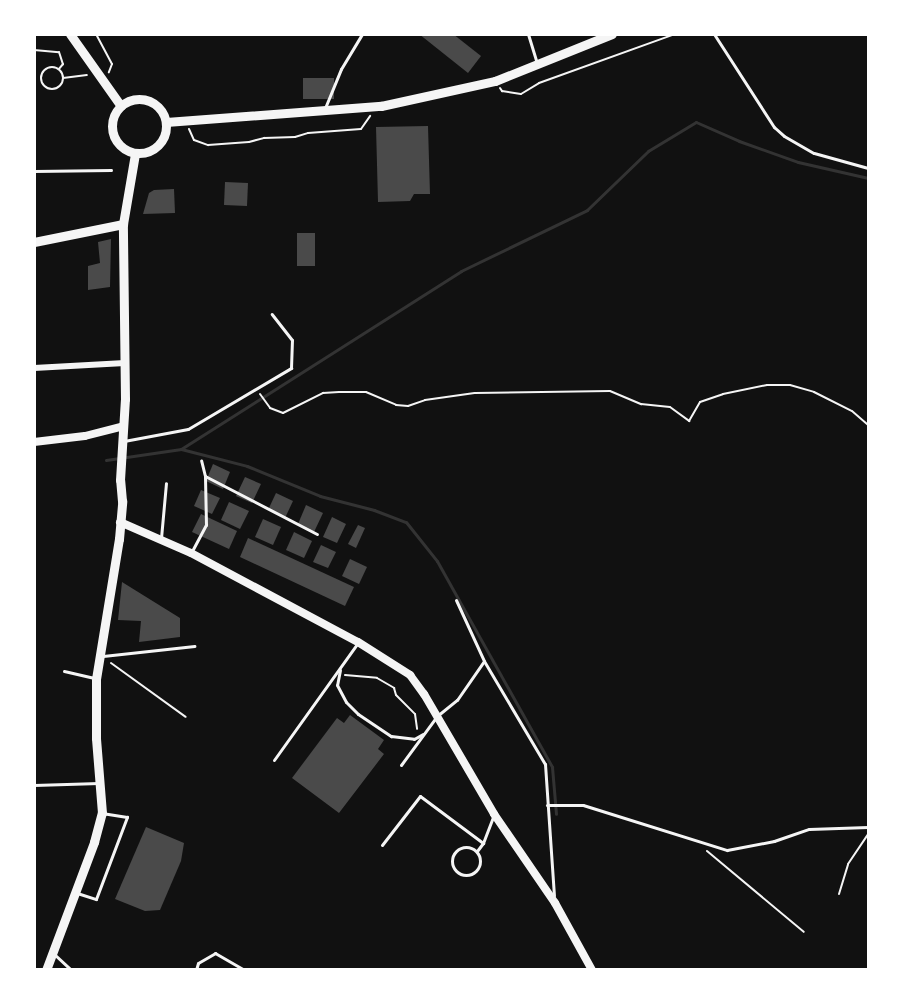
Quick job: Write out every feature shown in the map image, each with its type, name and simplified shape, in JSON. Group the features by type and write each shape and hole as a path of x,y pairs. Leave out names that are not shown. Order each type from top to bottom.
{"main road":[{"path":"70,34 121,106"},
{"path":"166,122 372,107 495,81 612,34"},
{"path":"136,99 152,102 159,107 166,122 166,130 159,145 146,153 135,154 121,146 112,131 112,122 121,106 136,99"},
{"path":"46,969 76,892 102,813 96,679 120,522 125,363 123,224 135,154"},
{"path":"34,242 123,224"}],"street":[{"path":"34,368 125,363"},
{"path":"34,442 85,436 124,426"},
{"path":"120,522 191,553 358,642 410,675 494,814 555,903 592,969"}],"lane":[{"path":"324,110 341,69 362,34"},
{"path":"528,34 538,65"},
{"path":"714,34 774,127 784,136 814,153 868,168"},
{"path":"34,171 111,170"},
{"path":"122,441 188,429 291,368 292,340 272,314"},
{"path":"191,553 206,525 205,476 201,460"},
{"path":"205,476 317,534"},
{"path":"161,540 166,483"},
{"path":"456,600 484,661 545,764 555,903"},
{"path":"274,760 358,642"},
{"path":"101,656 194,646"},
{"path":"401,765 436,716 458,700 484,661"},
{"path":"340,668 337,685 346,702 378,730 391,736 407,739 414,739 424,733"},
{"path":"64,671 96,679"},
{"path":"34,785 99,783"},
{"path":"382,845 420,796 483,843"},
{"path":"547,805 583,805 727,850 774,841 809,829 868,827"},
{"path":"76,892 96,899 127,817 102,813"},
{"path":"477,851 468,847 459,848 453,855 454,868 466,875 475,873 480,864 477,851 483,843 494,814"},
{"path":"52,953 71,969"},
{"path":"196,969 198,963 215,953 244,969"}],"path":[{"path":"96,34 112,64 108,74"},
{"path":"495,81 502,91 521,94 539,83 598,64 628,49 675,34"},
{"path":"34,50 59,51 63,64 59,69"},
{"path":"50,67 59,69 63,78 61,85 55,89 48,89 42,84 40,78 44,70 50,67"},
{"path":"63,78 80,75"},
{"path":"185,121 194,140 208,145 249,142 264,138 295,137 308,133 361,129 369,121 372,107"},
{"path":"258,391 270,408 283,413 323,393 366,392 396,405 408,406 425,400 475,393 609,391 641,404 670,407 689,421 700,402 767,385 790,385 814,392 852,411 868,425"},
{"path":"868,463 868,488"},
{"path":"101,656 186,717"},
{"path":"339,674 377,678 394,688 396,695 415,714 417,729 424,733"},
{"path":"839,894 848,864 868,834"},
{"path":"696,841 804,932"}],"building":[{"path":"419,34 453,34 481,56 468,73"},
{"path":"303,78 334,78 334,99 303,99"},
{"path":"428,126 430,194 414,194 410,201 378,202 376,127"},
{"path":"225,182 248,183 247,206 224,205"},
{"path":"174,189 175,213 143,214 149,193 154,190"},
{"path":"297,233 315,233 315,266 297,266"},
{"path":"111,239 110,287 88,290 88,266 100,263 98,242"},
{"path":"213,464 230,472 223,489 206,481"},
{"path":"245,477 261,484 252,503 236,496"},
{"path":"201,490 220,498 212,514 194,506"},
{"path":"276,493 293,501 285,518 268,510"},
{"path":"229,502 249,511 240,529 221,520"},
{"path":"306,505 323,513 314,532 298,524"},
{"path":"201,514 237,531 229,549 192,532"},
{"path":"332,517 346,524 337,543 323,537"},
{"path":"263,519 281,527 273,545 255,537"},
{"path":"358,525 365,528 356,548 348,544"},
{"path":"294,532 312,541 304,558 286,550"},
{"path":"248,538 354,587 345,606 240,557"},
{"path":"321,545 336,552 328,568 313,562"},
{"path":"350,559 367,567 359,584 342,576"},
{"path":"122,582 180,618 180,637 139,642 141,621 118,620"},
{"path":"350,715 384,740 378,749 384,754 339,813 292,778 337,718 344,723"},
{"path":"146,827 184,843 181,861 160,910 145,911 115,899"}],"waterway":[{"path":"106,460 181,449 461,271 587,210 648,151 696,122 739,141 798,162 868,178"},
{"path":"181,449 247,466 320,496 374,510 406,522 437,561 552,767 556,814"}]}
